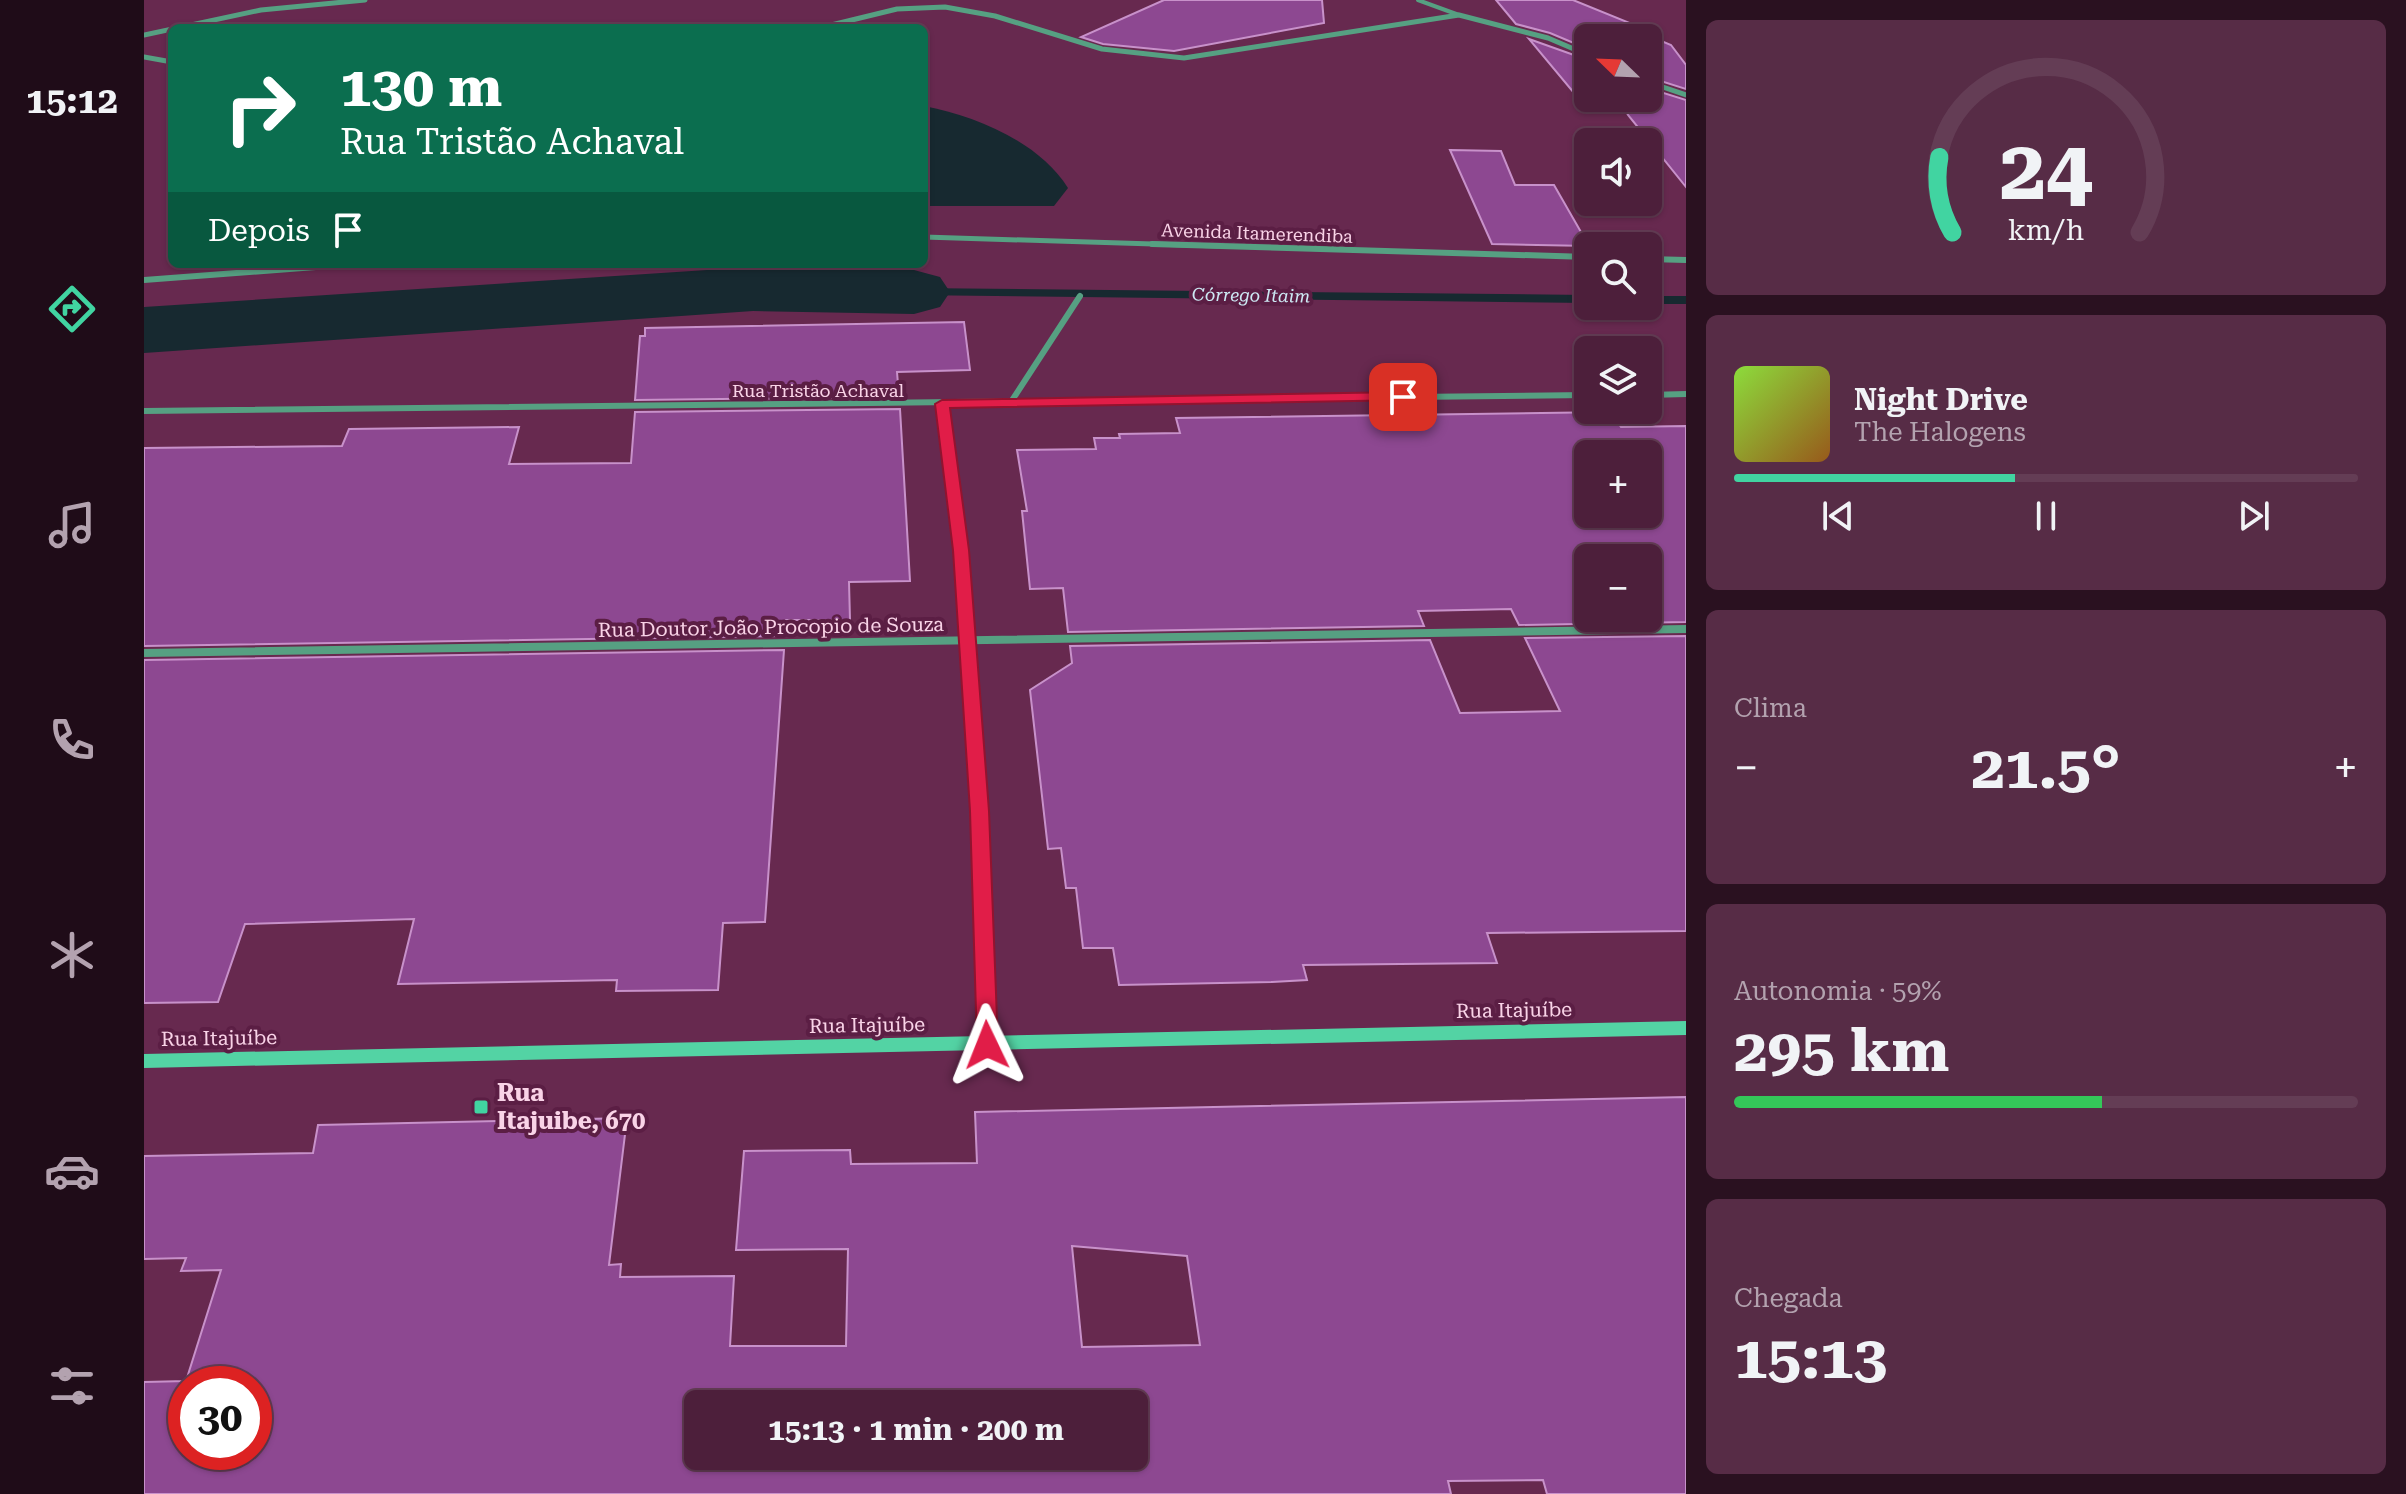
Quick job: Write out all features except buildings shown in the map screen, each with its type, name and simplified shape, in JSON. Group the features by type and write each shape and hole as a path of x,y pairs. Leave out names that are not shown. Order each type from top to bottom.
{"main road":[{"name":"Rua Itajuíbe","path":"144,1061 1686,1028"}],"street":[{"path":"195,24 261,10 365,0"},
{"path":"834,24 895,8 945,7 980,11 1120,54 1184,58 1459,15 1548,38 1574,49"},
{"path":"144,35 168,30"},
{"path":"144,57 168,61"},
{"path":"1662,87 1686,95"},
{"name":"Avenida Itamerendiba","path":"928,237 1574,257"},
{"path":"1662,259 1686,260"},
{"path":"144,280 302,268"},
{"path":"1011,402 1080,296"},
{"path":"1662,395 1686,394"},
{"name":"Rua Tristão Achaval","path":"144,411 1574,395"},
{"path":"942,404 959,520 968,640 979,811 987,1045"},
{"name":"Rua Doutor João Procopio de Souza","path":"144,653 1686,629"}],"lane":[{"path":"1418,0 1459,15"}],"water":[{"path":"928,107 985,124 1041,157 1068,188 1054,206 928,206"}],"waterway":[{"path":"144,330 753,289 914,292"},
{"name":"Córrego Itaim","path":"914,292 1574,299"},
{"name":"Córrego Itaim","path":"1662,300 1686,300"}],"place":[{"name":"Rua Itajuibe, 670","path":"481,1107"}],"route":[{"path":"987,1045 979,811 959,520 942,404 1094,399 1403,397"}]}
